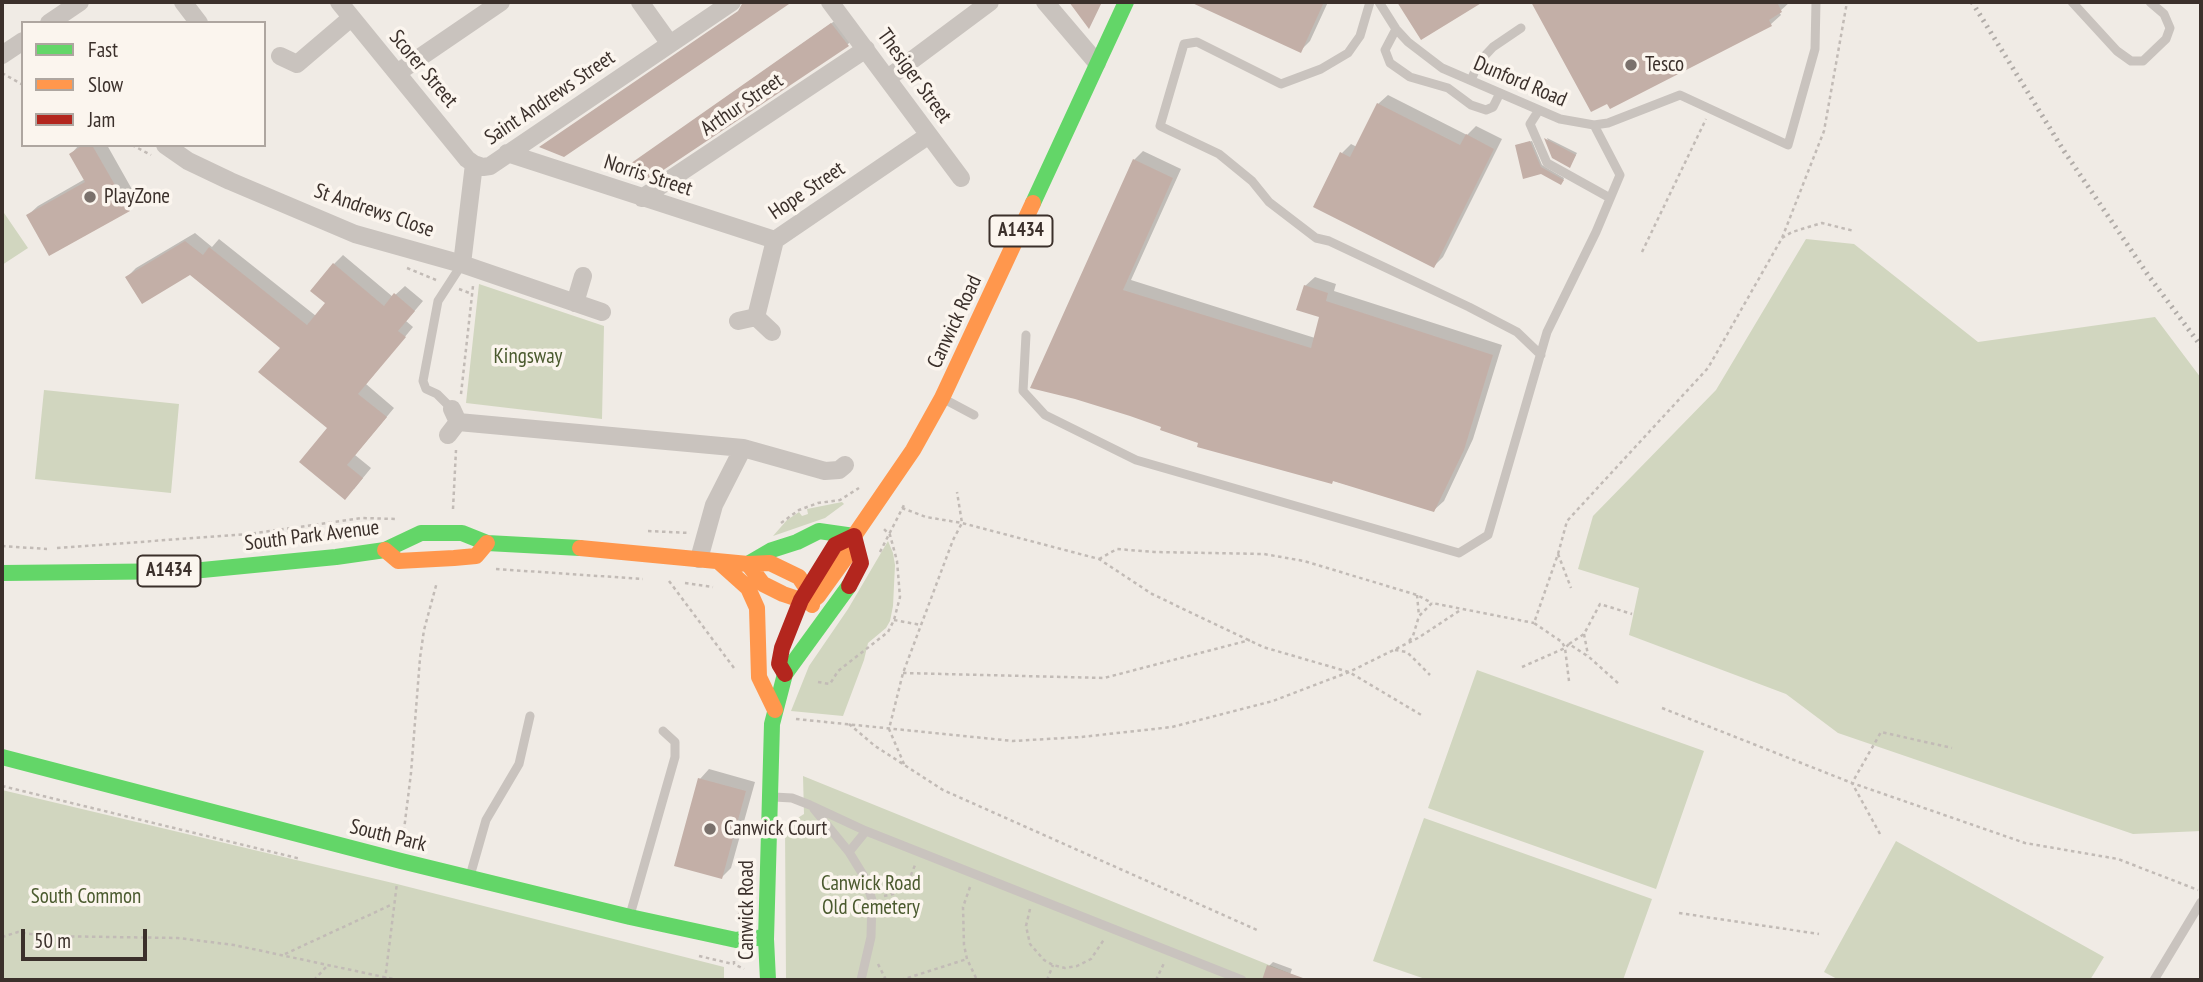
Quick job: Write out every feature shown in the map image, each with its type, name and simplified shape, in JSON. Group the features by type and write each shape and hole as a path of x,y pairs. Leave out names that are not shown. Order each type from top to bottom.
{"main road":[{"name":"Canwick Road","path":"768,980 766,939 772,724 780,714 785,674 844,594 860,563 854,536 913,450 942,398 1126,2"},
{"path":"812,635 807,597 783,594 763,584 748,564 772,550 820,531 854,536"},
{"name":"South Park Avenue","path":"2,573 192,571 336,557 385,550 421,533 462,533 487,543 567,547 719,562 770,563 799,577 807,597"},
{"name":"A1434","path":"807,597 822,591 849,553 854,536"},
{"path":"385,550 398,561 454,558 476,556 487,543"},
{"path":"719,562 748,588 757,608 759,677 780,714"},
{"name":"Canwick Road","path":"785,674 779,663 782,648 807,597"},
{"name":"South Park","path":"2,757 629,917 736,940 750,937 766,939"}],"street":[{"path":"52,21 80,2"},
{"path":"183,2 197,21"},
{"name":"Scorer Street","path":"339,2 474,164"},
{"path":"397,73 500,2"},
{"path":"640,2 670,44"},
{"name":"Saint Andrews Street","path":"462,264 474,164 490,166 733,2"},
{"name":"Thesiger Street","path":"830,2 961,178"},
{"path":"888,78 989,2"},
{"path":"1045,2 1097,63"},
{"path":"280,56 297,64 351,18"},
{"path":"2,55 21,42"},
{"name":"Arthur Street","path":"642,198 866,49"},
{"name":"Hope Street","path":"772,332 747,319 775,240 929,135"},
{"name":"St Andrews Close","path":"168,147 188,161 230,181 355,234 462,264 602,312"},
{"name":"Norris Street","path":"507,153 775,240"},
{"path":"575,303 583,276"},
{"path":"453,422 743,448 825,471 839,470 845,465"},
{"path":"699,559 714,505 743,448"}],"lane":[{"path":"1370,2 1360,36 1348,53 1321,69 1281,84 1197,42 1184,44 1160,126 1219,154 1252,181 1269,202 1316,238 1329,241 1469,307 1517,332 1541,355"},
{"name":"Dunford Road","path":"1379,2 1396,29 1425,57 1443,68 1560,119 1594,125 1608,123 1680,95 1788,145 1815,50 1816,2"},
{"path":"2072,2 2117,51 2131,61 2143,61 2166,39 2169,28 2164,14 2150,2"},
{"path":"1396,29 1385,50 1390,63 1410,77 1448,88 1471,104 1486,110 1493,107 1500,93"},
{"path":"1471,80 1479,62 1493,47 1521,29"},
{"path":"1539,110 1530,124 1547,163 1610,198"},
{"path":"1026,335 1023,391 1045,415 1136,460 1459,553 1488,535 1547,332 1596,232 1620,175 1594,125"},
{"path":"453,422 438,394 426,389 423,381 438,301 462,264"},
{"path":"942,398 974,415"},
{"path":"470,878 486,820 519,764 530,716"},
{"path":"629,917 675,757 675,742 663,732"},
{"path":"769,797 792,798 866,831 1242,980"},
{"path":"810,805 849,852 865,878 872,900 871,937 861,980"},
{"path":"849,852 866,831"},
{"path":"2154,980 2201,902"}],"path":[{"path":"1534,624 1567,521 1708,368 1782,238 1824,131 1847,2"},
{"path":"2,73 21,84"},
{"path":"1642,252 1711,109"},
{"path":"1782,238 1792,232 1822,223 1854,232"},
{"path":"777,528 799,510 849,496 867,480"},
{"path":"906,766 889,729 903,673 953,540 962,523 957,492"},
{"path":"902,508 926,517 962,523 1099,559 1152,594 1262,647 1349,672 1423,716"},
{"path":"2,546 51,549 249,534 362,518 403,520"},
{"path":"643,531 706,534"},
{"path":"818,682 830,684 838,671 888,632 894,620 900,597 897,561 890,534 877,557"},
{"path":"1099,559 1117,549 1264,554 1304,561 1417,595 1432,603 1534,624 1562,642 1569,681"},
{"path":"1558,554 1571,588"},
{"path":"492,569 513,568 644,579"},
{"path":"402,850 420,658 438,576"},
{"path":"720,588 669,581 734,668"},
{"path":"1407,643 1413,636 1419,617 1417,595"},
{"path":"1419,617 1432,603"},
{"path":"1522,667 1565,649 1584,634 1600,604 1632,614"},
{"path":"780,714 889,729 1013,741 1172,727 1273,701 1349,672 1395,650 1462,609"},
{"path":"894,620 921,625"},
{"path":"1584,634 1589,657"},
{"path":"903,673 1104,678 1250,640"},
{"path":"1569,644 1589,657 1619,684"},
{"path":"1395,650 1407,652 1430,675"},
{"path":"1662,708 1852,783 2025,844 2118,859 2201,891"},
{"path":"849,724 875,746 943,790 1257,930"},
{"path":"1852,783 1881,732 1952,748"},
{"path":"1852,783 1880,834"},
{"path":"2,786 303,859"},
{"path":"872,900 893,894 911,875 919,852"},
{"path":"974,874 963,916 967,959 977,980"},
{"path":"386,979 397,882"},
{"path":"1034,898 1026,926 1030,944 1044,960 1053,965 1065,968 1091,959 1102,945 1109,928"},
{"path":"738,916 747,901"},
{"path":"283,956 393,904"},
{"path":"1679,913 1819,934"},
{"path":"2,937 18,932 45,936 178,938 234,945 398,980"},
{"path":"1156,980 1169,951"},
{"path":"734,954 734,964 744,969"},
{"path":"901,980 967,959"},
{"path":"314,980 328,965"},
{"path":"1047,980 1053,965"}],"green space":[{"path":"2,210 28,248 2,265"},
{"path":"1806,239 1854,244 1978,342 2155,317 2201,378 2201,831 2133,834 1838,733 1786,694 1629,635 1639,588 1578,569 1593,516 1716,390"},
{"name":"Kingsway","path":"479,284 604,326 602,419 466,403"},
{"path":"44,390 179,404 171,493 35,479"},
{"path":"842,502 844,504 825,518 773,536 787,520 799,512 802,516 808,514 807,509"},
{"path":"888,541 895,565 890,621 886,628 868,643 843,716 791,711 809,666 848,609"},
{"path":"1477,670 1704,751 1656,889 1428,808"},
{"name":"Canwick Road Old Cemetery","path":"803,776 1306,980 786,980 785,826 804,814"},
{"name":"South Common","path":"2,790 397,884 724,967 724,980 2,980"},
{"path":"1424,818 1652,899 1623,980 1428,980 1373,961"},
{"path":"1896,841 2104,957 2090,980 1839,980 1824,972"}],"building":[{"path":"743,2 792,2 564,157 539,147 738,11"},
{"path":"1069,2 1102,2 1089,29"},
{"path":"1190,2 1324,2 1301,53"},
{"path":"1397,2 1483,2 1421,40"},
{"name":"Tesco","path":"1531,2 1777,2 1782,12 1769,20 1772,26 1610,109 1607,104 1591,112"},
{"path":"831,23 849,46 644,183 617,173"},
{"path":"1377,103 1460,145 1466,134 1494,149 1434,268 1313,207 1340,152 1350,157"},
{"path":"1544,138 1576,155 1570,168 1552,158"},
{"path":"1530,141 1541,167 1564,180 1561,185 1541,174 1523,179 1515,145"},
{"name":"PlayZone","path":"80,147 93,147 130,211 49,256 26,215 85,182 69,154"},
{"path":"1133,159 1173,178 1123,290 1311,348 1319,317 1296,310 1304,285 1328,293 1326,301 1493,355 1464,450 1434,512 1333,481 1332,484 1197,447 1198,443 1130,416 1030,388"},
{"path":"185,241 203,255 209,247 307,325 325,303 310,291 333,263 384,306 394,293 415,311 398,331 406,337 358,394 387,417 347,465 363,478 345,500 299,462 327,428 258,372 280,348 190,275 142,304 125,277"},
{"name":"Canwick Court","path":"698,778 746,791 722,879 674,866"},
{"path":"1267,965 1303,978 1303,980 1262,980"}],"railway":[{"path":"1972,2 2064,151 2148,275 2201,346"}],"traffic: fast":[{"path":"1033,203 1126,2"},
{"path":"748,564 772,550 819,531 854,536"},
{"path":"2,573 192,571 385,550 421,533 462,533 487,543 580,548"},
{"path":"768,980 766,939 772,724 785,674 849,586"},
{"path":"2,757 401,861 630,917 736,940 750,937 766,939"}],"traffic: slow":[{"path":"748,564 763,584 783,594 812,601 818,596 849,553 854,536 913,450 942,398 1033,203"},
{"path":"385,550 398,561 454,558 476,556 487,543"},
{"path":"580,548 748,564"},
{"path":"719,562 748,588 757,608 759,677 775,710"},
{"path":"748,564 770,563 799,577 807,589 812,605"}],"traffic: jam":[{"path":"785,674 779,664 782,648 801,600 835,545 854,536 861,563 849,586"}],"place":[{"name":"Tesco","path":"1631,65"},
{"name":"PlayZone","path":"90,197"},
{"name":"Canwick Court","path":"710,829"}]}
